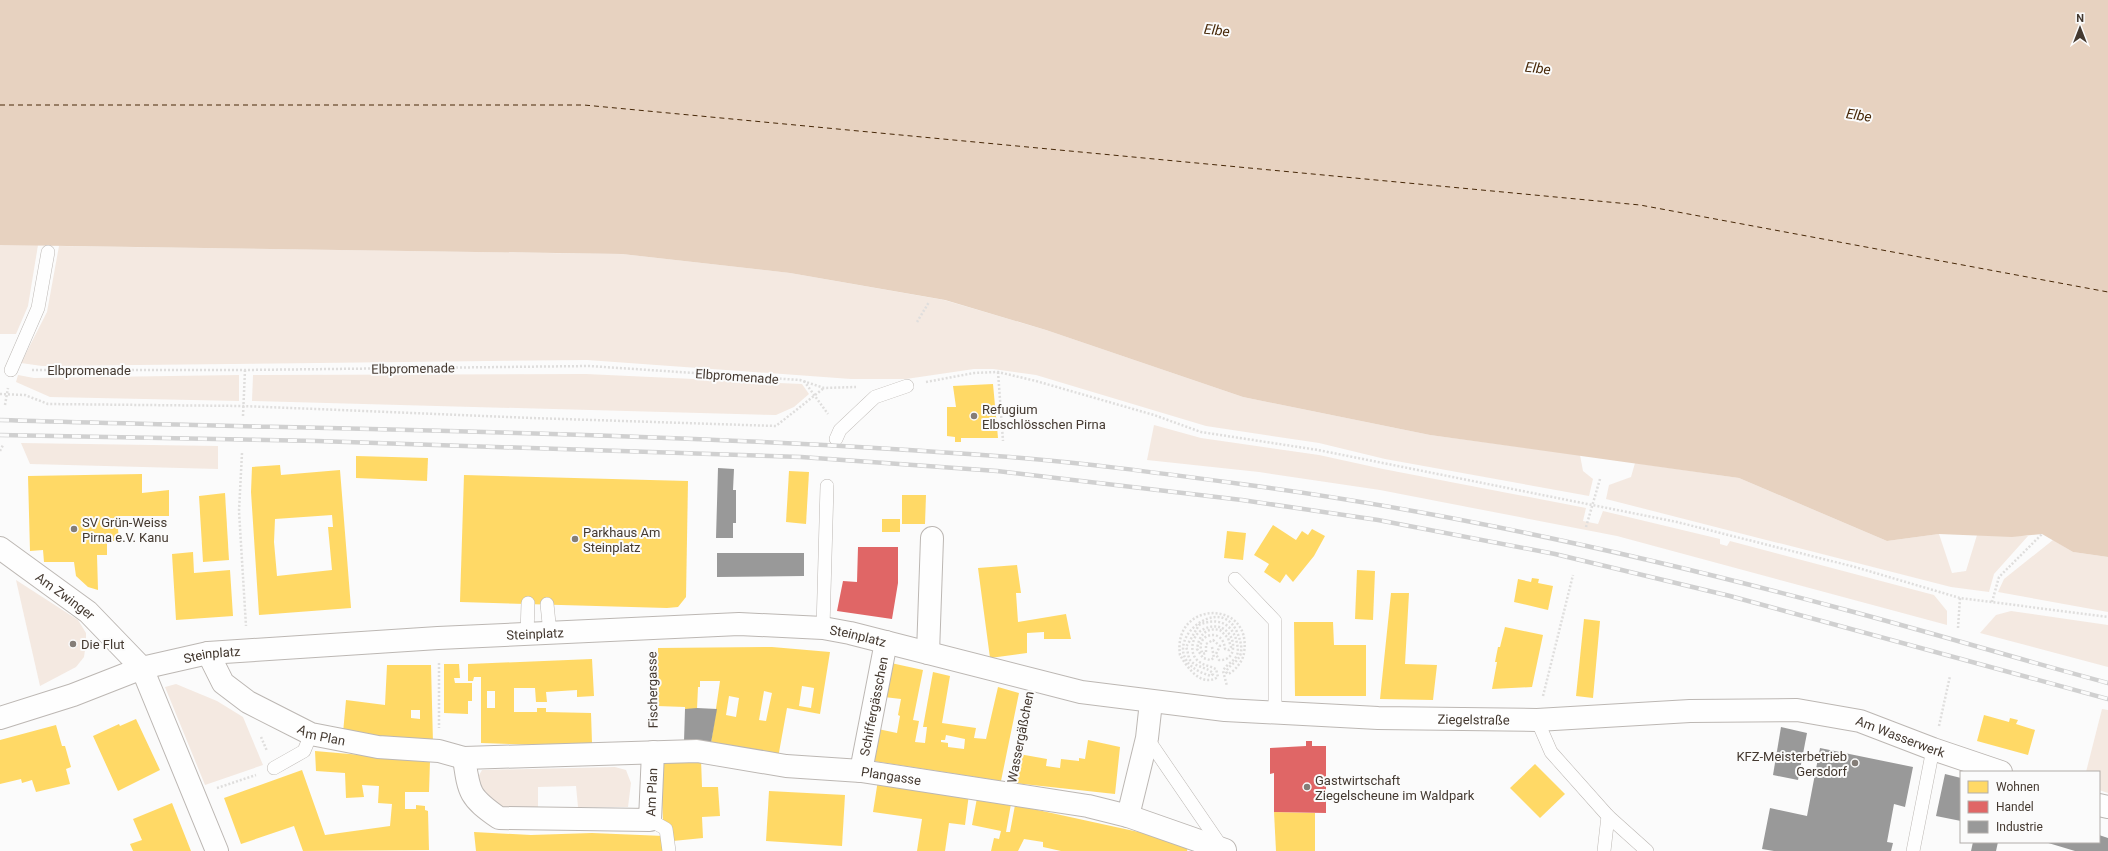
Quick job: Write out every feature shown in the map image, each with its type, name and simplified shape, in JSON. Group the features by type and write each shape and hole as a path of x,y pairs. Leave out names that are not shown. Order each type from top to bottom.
{"street":[{"path":"928,653 932,538"},
{"name":"Am Zwinger","path":"0,548 88,612 142,668"},
{"name":"Steinplatz","path":"0,718 73,695 142,668 208,654 248,650 438,638 739,624 822,628 886,642 1031,681 1081,692 1151,702"},
{"name":"Schiffergässchen","path":"861,771 886,642"},
{"name":"Am Plan","path":"208,654 223,683 248,702 311,734 378,747 439,751 464,758 652,752 650,820 498,818 480,804 469,788 464,758"},
{"path":"142,668 196,796 217,851"},
{"path":"1128,816 1147,738 1151,702"},
{"name":"Ziegelstraße","path":"1151,702 1275,714 1537,720 1690,711 1797,710"},
{"name":"Am Wasserwerk","path":"1797,710 1860,721 1933,749 1998,771"},
{"name":"Plangasse","path":"652,752 697,751 786,766 861,771 1088,806 1128,816 1225,851"}],"lane":[{"path":"11,370 38,308 48,252"},
{"path":"838,434 875,397 907,386"},
{"path":"822,628 827,486"},
{"path":"1235,579 1275,621 1275,714"},
{"path":"527,634 528,603"},
{"path":"547,604 550,633"},
{"path":"1537,720 1551,752 1608,816 1647,851"},
{"path":"274,768 304,751 311,734"},
{"path":"1147,738 1225,851"},
{"path":"1913,851 1933,749"},
{"path":"1604,851 1608,816"},
{"path":"650,820 666,829 669,851"}],"path":[{"path":"917,322 929,302"},
{"name":"Elbpromenade","path":"11,370 245,370 589,366 804,381 824,388 815,396"},
{"path":"244,416 245,370"},
{"path":"998,372 1003,441"},
{"path":"907,386 974,373 998,372 1036,381 1154,415 1201,432 1318,450 1594,504 1677,522 1856,567 1960,598 2108,617"},
{"path":"804,381 838,434"},
{"path":"0,394 25,395 48,404 244,406 776,426 815,396"},
{"path":"0,451 3,445"},
{"path":"242,453 239,511 248,650"},
{"path":"1586,527 1594,504 1600,479"},
{"path":"1992,602 1999,577 2042,534"},
{"path":"1537,720 1573,575"},
{"path":"1958,628 1960,598"},
{"path":"1212,647 1214,658 1210,660 1202,658 1197,649 1200,636 1209,630 1220,630 1228,638 1231,647 1229,650 1225,649 1222,639 1217,635 1212,634 1205,637 1200,644 1200,649 1203,654 1206,653 1206,644 1213,640 1220,646 1216,654 1219,660 1229,658 1232,653 1233,641 1224,628 1218,626 1205,628 1194,639 1192,653 1194,657 1204,665 1216,669 1218,677 1210,680 1194,675 1180,655 1182,632 1193,618 1207,613 1225,614 1238,625 1245,645 1243,657 1231,672 1228,674 1226,672 1238,660 1241,643 1235,627 1225,619 1220,617 1208,618 1194,626 1185,640 1184,653 1187,663 1196,671 1211,676 1213,674 1211,671 1199,666 1191,660 1186,647 1190,638 1199,625 1207,622 1222,622 1234,632 1238,653 1234,661 1223,671 1227,687 1225,710"},
{"name":"Fischergasse","path":"651,627 652,752"},
{"path":"438,638 439,751"},
{"path":"1933,749 1950,676"},
{"name":"Wassergäßchen","path":"1009,794 1031,681"},
{"path":"196,796 274,768 255,725 248,702"}],"shaded area":[{"path":"0,245 38,245 28,306 16,334 0,334"},
{"path":"59,246 622,254 790,273 944,300 1046,330 1243,397 1430,435 1580,455 1583,471 1593,479 1589,496 1385,459 1319,443 1206,426 1036,375 993,369 974,369 906,379 851,379 587,360 42,366 21,363 47,312"},
{"path":"586,374 802,384 809,394 794,407 776,415 252,401 253,375"},
{"path":"18,375 34,378 239,375 239,401 50,397 16,382"},
{"path":"1154,425 1201,438 1319,455 1383,469 1586,508 1583,521 1598,524 1603,511 1720,539 1720,544 1727,546 1730,541 1934,595 1947,611 1947,625 1617,536 1380,490 1259,472 1147,460"},
{"path":"21,443 218,446 218,469 30,464"},
{"path":"1635,463 1739,478 1887,541 1939,534 1952,573 1966,571 1977,535 2028,536 1994,574 1989,592 1951,587 1606,499 1609,485 1631,477"},
{"path":"2053,540 2073,552 2108,557 2108,612 1998,592 2004,579"},
{"path":"16,580 78,620 86,633 84,657 76,667 40,686"},
{"path":"2011,611 2108,625 2108,667 1980,633 1996,615"},
{"path":"176,684 217,701 243,717 263,765 205,785 165,687"},
{"path":"2102,709 2108,710 2108,793 2100,790 2100,771 2086,771"},
{"path":"615,767 626,770 631,783 628,807 578,807 576,786 538,787 538,809 495,808 482,798 477,779 482,770"}],"water":[{"name":"Elbe","path":"0,0 2108,0 2108,557 2073,552 2042,534 2012,537 1939,534 1887,541 1739,478 1430,435 1243,397 1046,330 945,300 790,273 622,254 0,245"}],"building: Wohnen":[{"path":"993,384 998,438 961,438 961,442 955,442 955,437 947,436 947,407 956,407 953,386"},
{"path":"356,456 428,458 427,481 356,478"},
{"path":"280,465 281,475 340,470 351,608 259,615 251,492 252,467","holes":["332,515 333,527 328,527 332,570 277,576 274,542 275,519"]},
{"path":"789,471 809,472 806,524 786,522"},
{"name":"SV Grün-Weiss Pirna e.V. Kanu","path":"142,474 142,493 169,490 169,516 117,516 119,541 107,541 107,555 97,555 98,590 88,587 76,576 74,562 44,562 43,550 30,551 28,476"},
{"name":"Parkhaus Am Steinplatz","path":"464,475 688,481 686,597 678,607 667,608 460,602"},
{"path":"225,493 229,560 203,562 199,496"},
{"path":"902,495 926,495 925,524 902,524"},
{"path":"882,519 900,519 900,532 882,532"},
{"path":"1273,525 1296,540 1302,531 1308,535 1312,529 1325,536 1314,556 1293,582 1286,574 1280,583 1264,572 1269,564 1254,555"},
{"path":"1227,531 1246,533 1243,560 1224,558"},
{"path":"193,552 194,573 230,570 233,616 176,620 172,554"},
{"path":"1017,565 1021,593 1016,593 1018,622 1066,614 1071,639 1044,639 1044,632 1027,633 1027,653 990,658 978,568"},
{"path":"1357,570 1375,571 1373,620 1355,619"},
{"path":"1532,578 1539,579 1538,583 1553,586 1548,610 1514,602 1518,579 1531,582"},
{"path":"1391,593 1409,593 1405,664 1437,665 1433,700 1380,699"},
{"path":"1584,619 1600,621 1593,698 1576,696"},
{"path":"1294,622 1333,622 1334,645 1366,645 1366,696 1295,696"},
{"path":"1505,627 1543,635 1532,687 1492,689 1498,647 1500,647"},
{"path":"772,647 830,652 820,714 787,708 778,758 711,743 720,681 700,681 700,687 698,687 697,709 657,706 658,648","holes":["802,686 814,688 811,708 799,706","764,691 772,693 766,721 759,720","729,696 739,698 736,717 726,715"]},
{"path":"592,659 594,696 577,697 577,690 546,692 547,702 536,702 535,688 514,688 514,712 537,712 537,708 546,708 546,712 591,713 592,743 537,745 481,743 481,677 474,677 473,681 468,681 468,664","holes":["487,691 495,691 495,708 487,708"]},
{"path":"891,663 923,670 913,720 919,721 915,742 925,743 927,727 923,727 933,672 950,676 942,723 976,728 974,738 986,739 998,687 1019,693 1001,781 873,761 878,729 897,733 900,716 898,715 901,699 884,697","holes":["946,735 965,739 964,749 948,747 948,743 941,742 941,740 945,740"]},
{"path":"444,664 459,664 460,678 454,678 455,683 472,683 472,701 468,701 468,714 444,713"},
{"path":"387,665 431,665 433,743 343,733 346,700 385,705","holes":["411,710 420,710 420,719 411,718"]},
{"path":"1984,715 2009,722 2010,718 2018,720 2016,724 2035,730 2028,755 1977,741"},
{"path":"136,719 160,770 118,791 93,736 119,724 120,726"},
{"path":"56,725 62,746 65,746 71,767 66,769 70,784 36,792 32,780 22,783 21,779 0,784 0,740"},
{"path":"1088,740 1120,747 1115,794 1014,783 1019,754 1047,759 1046,766 1060,768 1061,759 1079,761 1079,758 1085,759"},
{"path":"315,751 430,761 429,792 405,792 405,809 416,809 416,805 425,806 425,810 428,811 429,850 303,851 294,826 241,844 224,798 302,770 325,835 390,826 392,804 378,803 379,786 362,785 364,797 346,798 345,773 316,771"},
{"path":"660,757 701,759 702,787 718,787 720,816 702,817 703,838 673,841 663,820"},
{"path":"1535,764 1565,794 1540,818 1510,788"},
{"path":"878,780 969,794 965,825 949,823 945,851 917,851 922,819 873,812"},
{"path":"769,791 845,795 842,846 766,841"},
{"path":"977,798 1011,804 1006,832 1010,832 1015,805 1189,843 1187,851 1061,851 1043,847 1043,842 1024,839 1018,851 991,851 994,838 999,839 1001,831 972,825"},
{"path":"172,803 191,851 133,851 130,844 142,840 133,819"},
{"path":"1274,812 1315,813 1315,851 1276,851"},
{"path":"474,832 531,835 592,833 664,836 664,851 476,851"}],"building: Handel":[{"path":"858,547 898,547 898,583 892,619 837,611 843,581 857,582"},
{"path":"1306,741 1312,741 1312,746 1326,746 1326,813 1274,812 1274,773 1270,774 1270,748 1306,746"}],"building: Industrie":[{"path":"718,468 734,469 733,490 736,490 736,523 733,523 733,538 716,538"},
{"path":"717,553 804,553 804,576 717,577"},
{"path":"685,709 717,709 711,743 684,742"},
{"path":"1781,727 1807,733 1798,780 1773,775"},
{"path":"1820,748 1913,767 1905,807 1894,804 1887,842 1893,843 1891,851 1774,851 1762,849 1770,808 1807,816"},
{"path":"1945,774 1960,778 1960,821 1936,816"},
{"path":"2100,835 2108,838 2108,851 2075,851 2048,843 2100,843"},
{"path":"1973,843 1998,843 1996,851 1971,851"}],"ferry route":[{"path":"0,105 584,105 1640,205 2108,292"}],"railway":[{"path":"0,420 498,432 747,441 996,456 1057,461 1150,472 1318,495 1548,537 1775,591 2108,683"},
{"path":"0,435 317,441 801,457 997,471 1242,500 1378,520 1555,554 1730,596 2108,699"}],"place":[{"name":"Refugium Elbschlösschen Pirna","path":"974,416"},
{"name":"SV Grün-Weiss Pirna e.V. Kanu","path":"74,529"},
{"name":"Parkhaus Am Steinplatz","path":"575,539"},
{"name":"Die Flut","path":"73,644"},
{"name":"KFZ-Meisterbetrieb Gersdorf","path":"1855,763"},
{"name":"Gastwirtschaft Ziegelscheune im Waldpark","path":"1307,787"}]}
